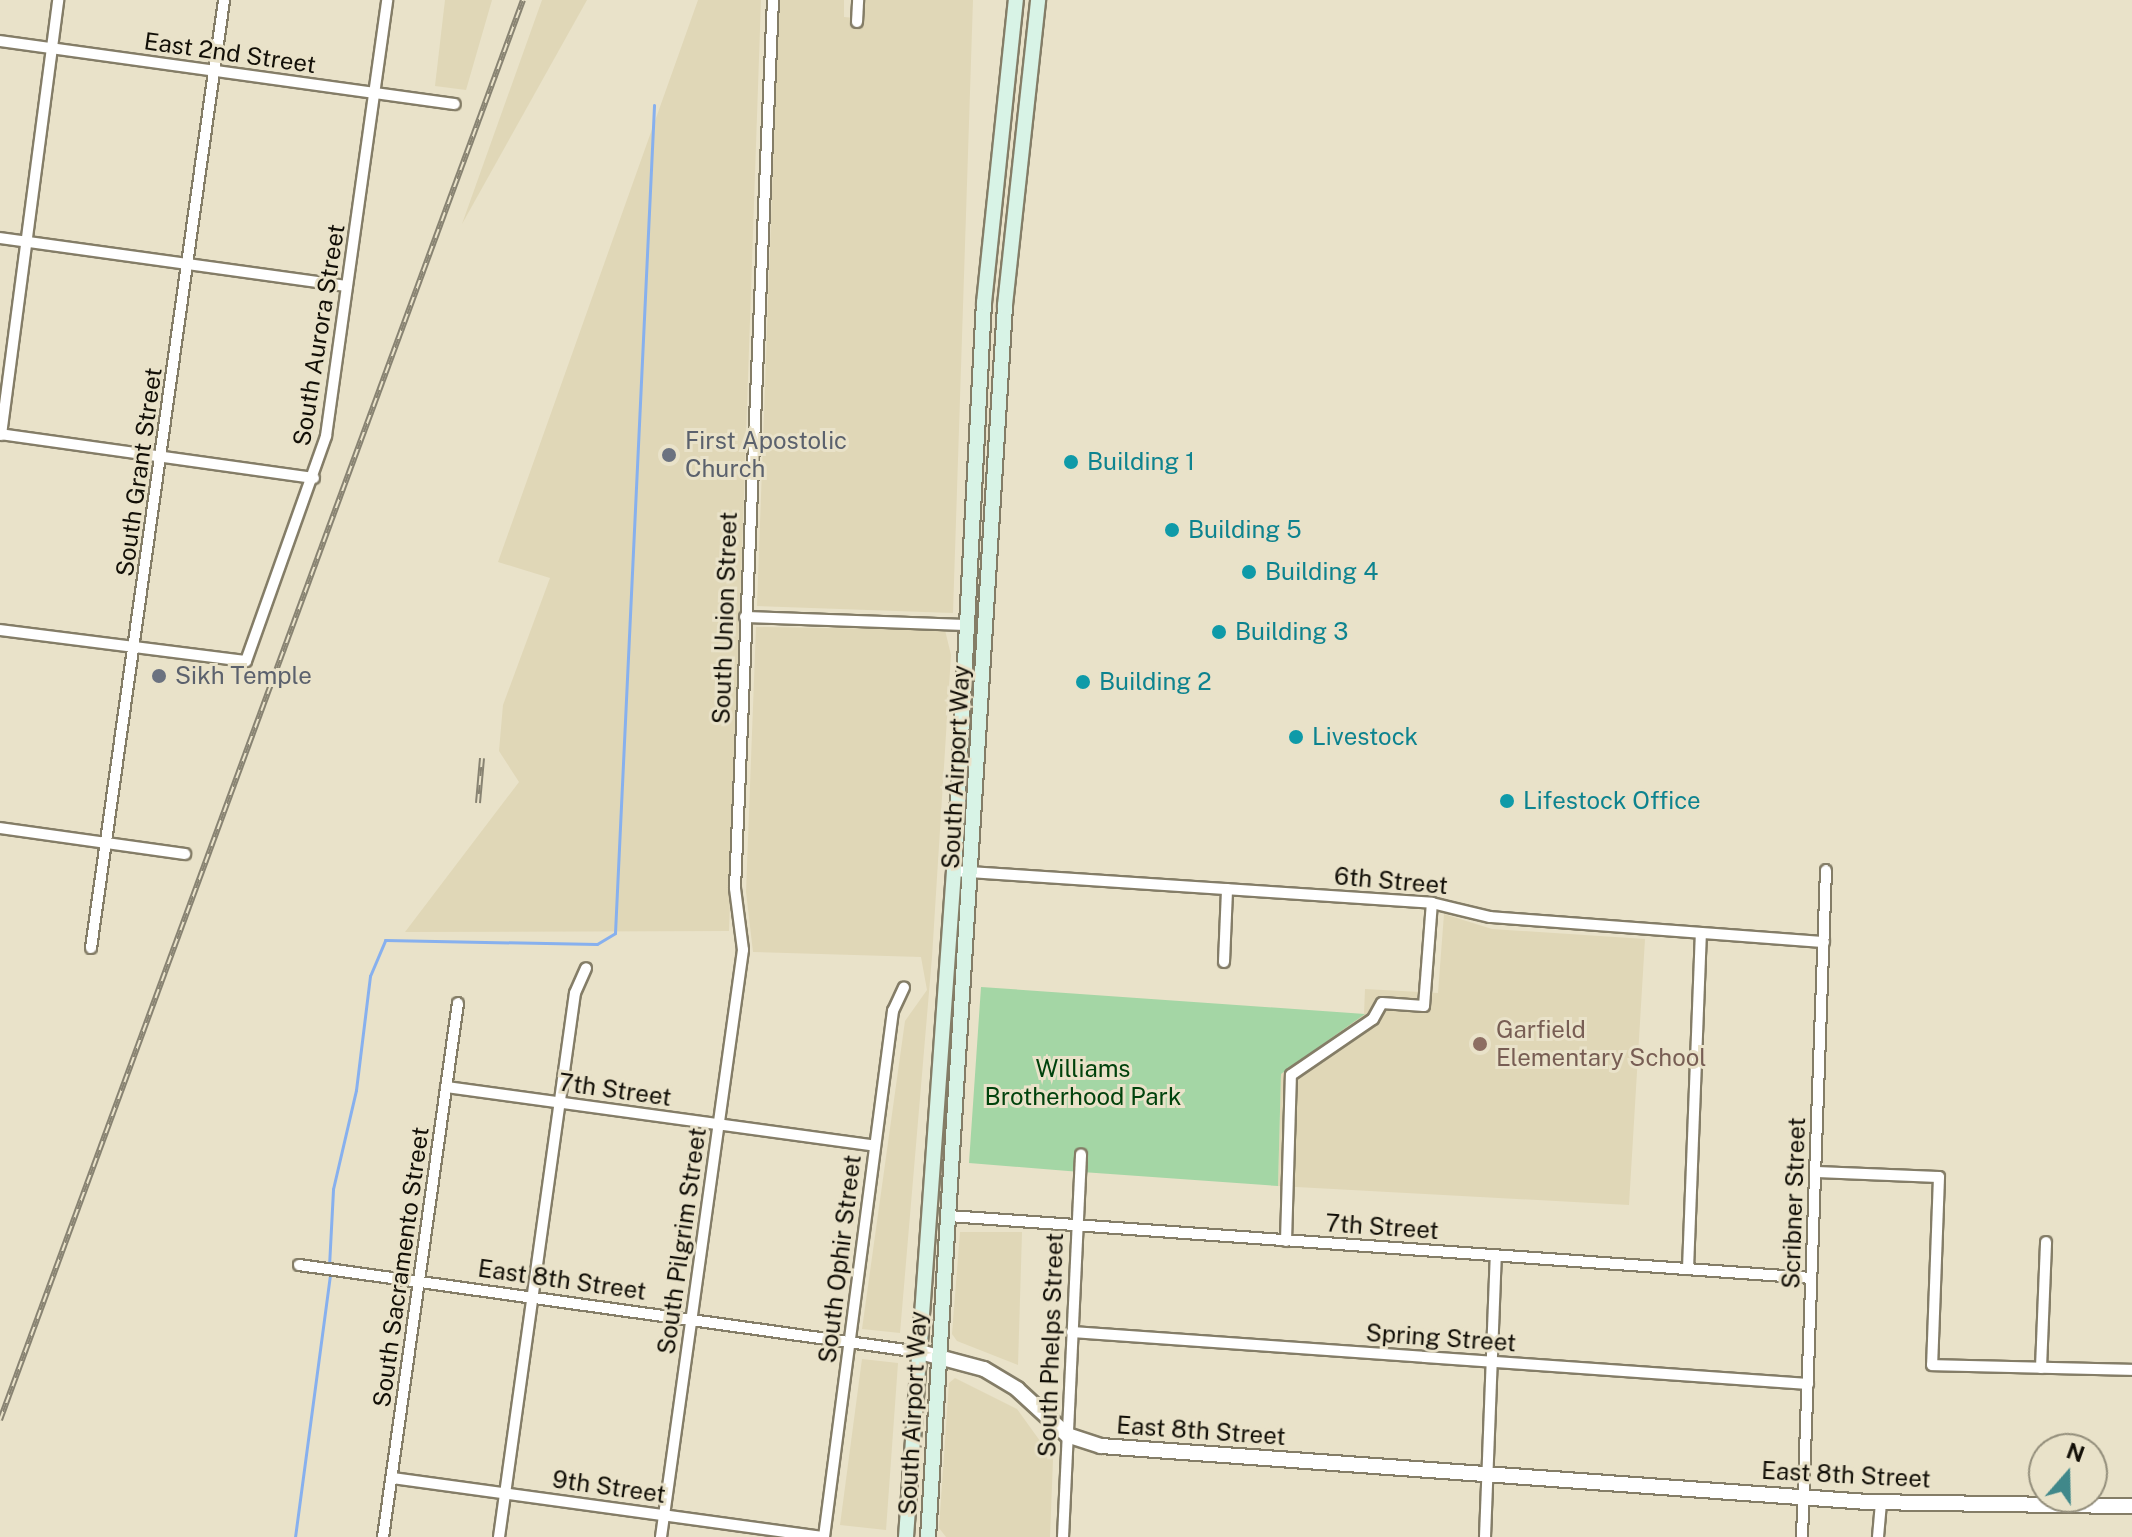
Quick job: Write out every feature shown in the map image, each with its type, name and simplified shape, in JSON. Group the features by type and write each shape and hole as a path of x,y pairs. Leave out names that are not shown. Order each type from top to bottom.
{"main road":[{"name":"South Airport Way","path":"906,1537 954,871 984,303 1016,0"},
{"name":"South Airport Way","path":"928,1537 937,1355 972,872 1005,305 1038,0"}],"street":[{"path":"58,0 1,434 314,478"},
{"name":"South Grant Street","path":"91,948 224,0"},
{"name":"South Aurora Street","path":"135,648 243,663 314,478 326,436 387,0"},
{"name":"South Union Street","path":"743,950 735,888 773,0"},
{"path":"857,22 858,0"},
{"name":"East 2nd Street","path":"0,41 455,104"},
{"path":"0,238 347,286"},
{"path":"745,617 967,625"},
{"path":"0,630 135,648"},
{"path":"0,828 185,854"},
{"name":"Scribner Street","path":"1802,1537 1826,870"},
{"name":"6th Street","path":"954,871 1432,903 1490,917 1824,942"},
{"path":"1224,962 1227,889"},
{"path":"1286,1241 1291,1075 1373,1019 1382,1003 1424,1006 1432,903"},
{"path":"1688,1269 1701,933"},
{"name":"South Pilgrim Street","path":"661,1537 743,950"},
{"path":"499,1537 575,993 586,968"},
{"name":"South Ophir Street","path":"822,1537 893,1011 904,987"},
{"name":"South Sacramento Street","path":"383,1537 458,1003"},
{"name":"7th Street","path":"446,1087 874,1146"},
{"name":"South Phelps Street","path":"1063,1537 1081,1154"},
{"path":"1816,1172 1939,1177 1932,1365 2132,1370"},
{"name":"7th Street","path":"949,1216 1811,1278"},
{"path":"2041,1368 2046,1242"},
{"path":"1485,1537 1496,1255"},
{"name":"East 8th Street","path":"299,1265 937,1355 1003,1379 1067,1435 1101,1446 1804,1497 2132,1506"},
{"name":"Spring Street","path":"1072,1332 1808,1384"},
{"name":"9th Street","path":"392,1478 822,1537"},
{"path":"1878,1537 1881,1501"}],"shaded area":[{"path":"445,0 492,0 466,90 435,86"},
{"path":"542,0 587,0 462,224"},
{"path":"698,0 761,0 729,931 405,932 519,782 499,751 503,705 550,578 498,562"},
{"path":"779,0 844,0 844,17 855,18 857,0 973,0 953,613 757,606"},
{"path":"756,627 945,630 951,655 932,957 900,1333 862,1329 905,1021 927,990 921,957 753,952 746,892"},
{"name":"Garfield Elementary School","path":"1444,914 1492,929 1645,939 1629,1205 1278,1186 1281,1074 1364,1014 1365,989 1438,993"},
{"path":"960,1232 1022,1232 1018,1365 957,1341 952,1334"},
{"path":"862,1359 898,1363 886,1530 840,1525"},
{"path":"955,1378 1017,1409 1053,1459 1050,1537 946,1537 939,1528 949,1383"}],"green space":[{"name":"Williams Brotherhood Park","path":"981,987 1365,1014 1281,1074 1278,1186 969,1163"}],"waterway":[{"path":"329,1266 333,1189 356,1090 370,976 385,940 597,944 615,933 654,105"},
{"path":"295,1537 330,1273"}],"railway":[{"path":"0,1420 523,0"},
{"path":"478,803 482,758"}],"place":[{"name":"First Apostolic Church","path":"669,455"},
{"name":"Building 1","path":"1071,462"},
{"name":"Building 5","path":"1172,530"},
{"name":"Building 4","path":"1249,572"},
{"name":"Building 3","path":"1219,632"},
{"name":"Sikh Temple","path":"159,676"},
{"name":"Building 2","path":"1083,682"},
{"name":"Livestock","path":"1296,737"},
{"name":"Lifestock Office","path":"1507,801"},
{"name":"Garfield Elementary School","path":"1480,1044"}]}
